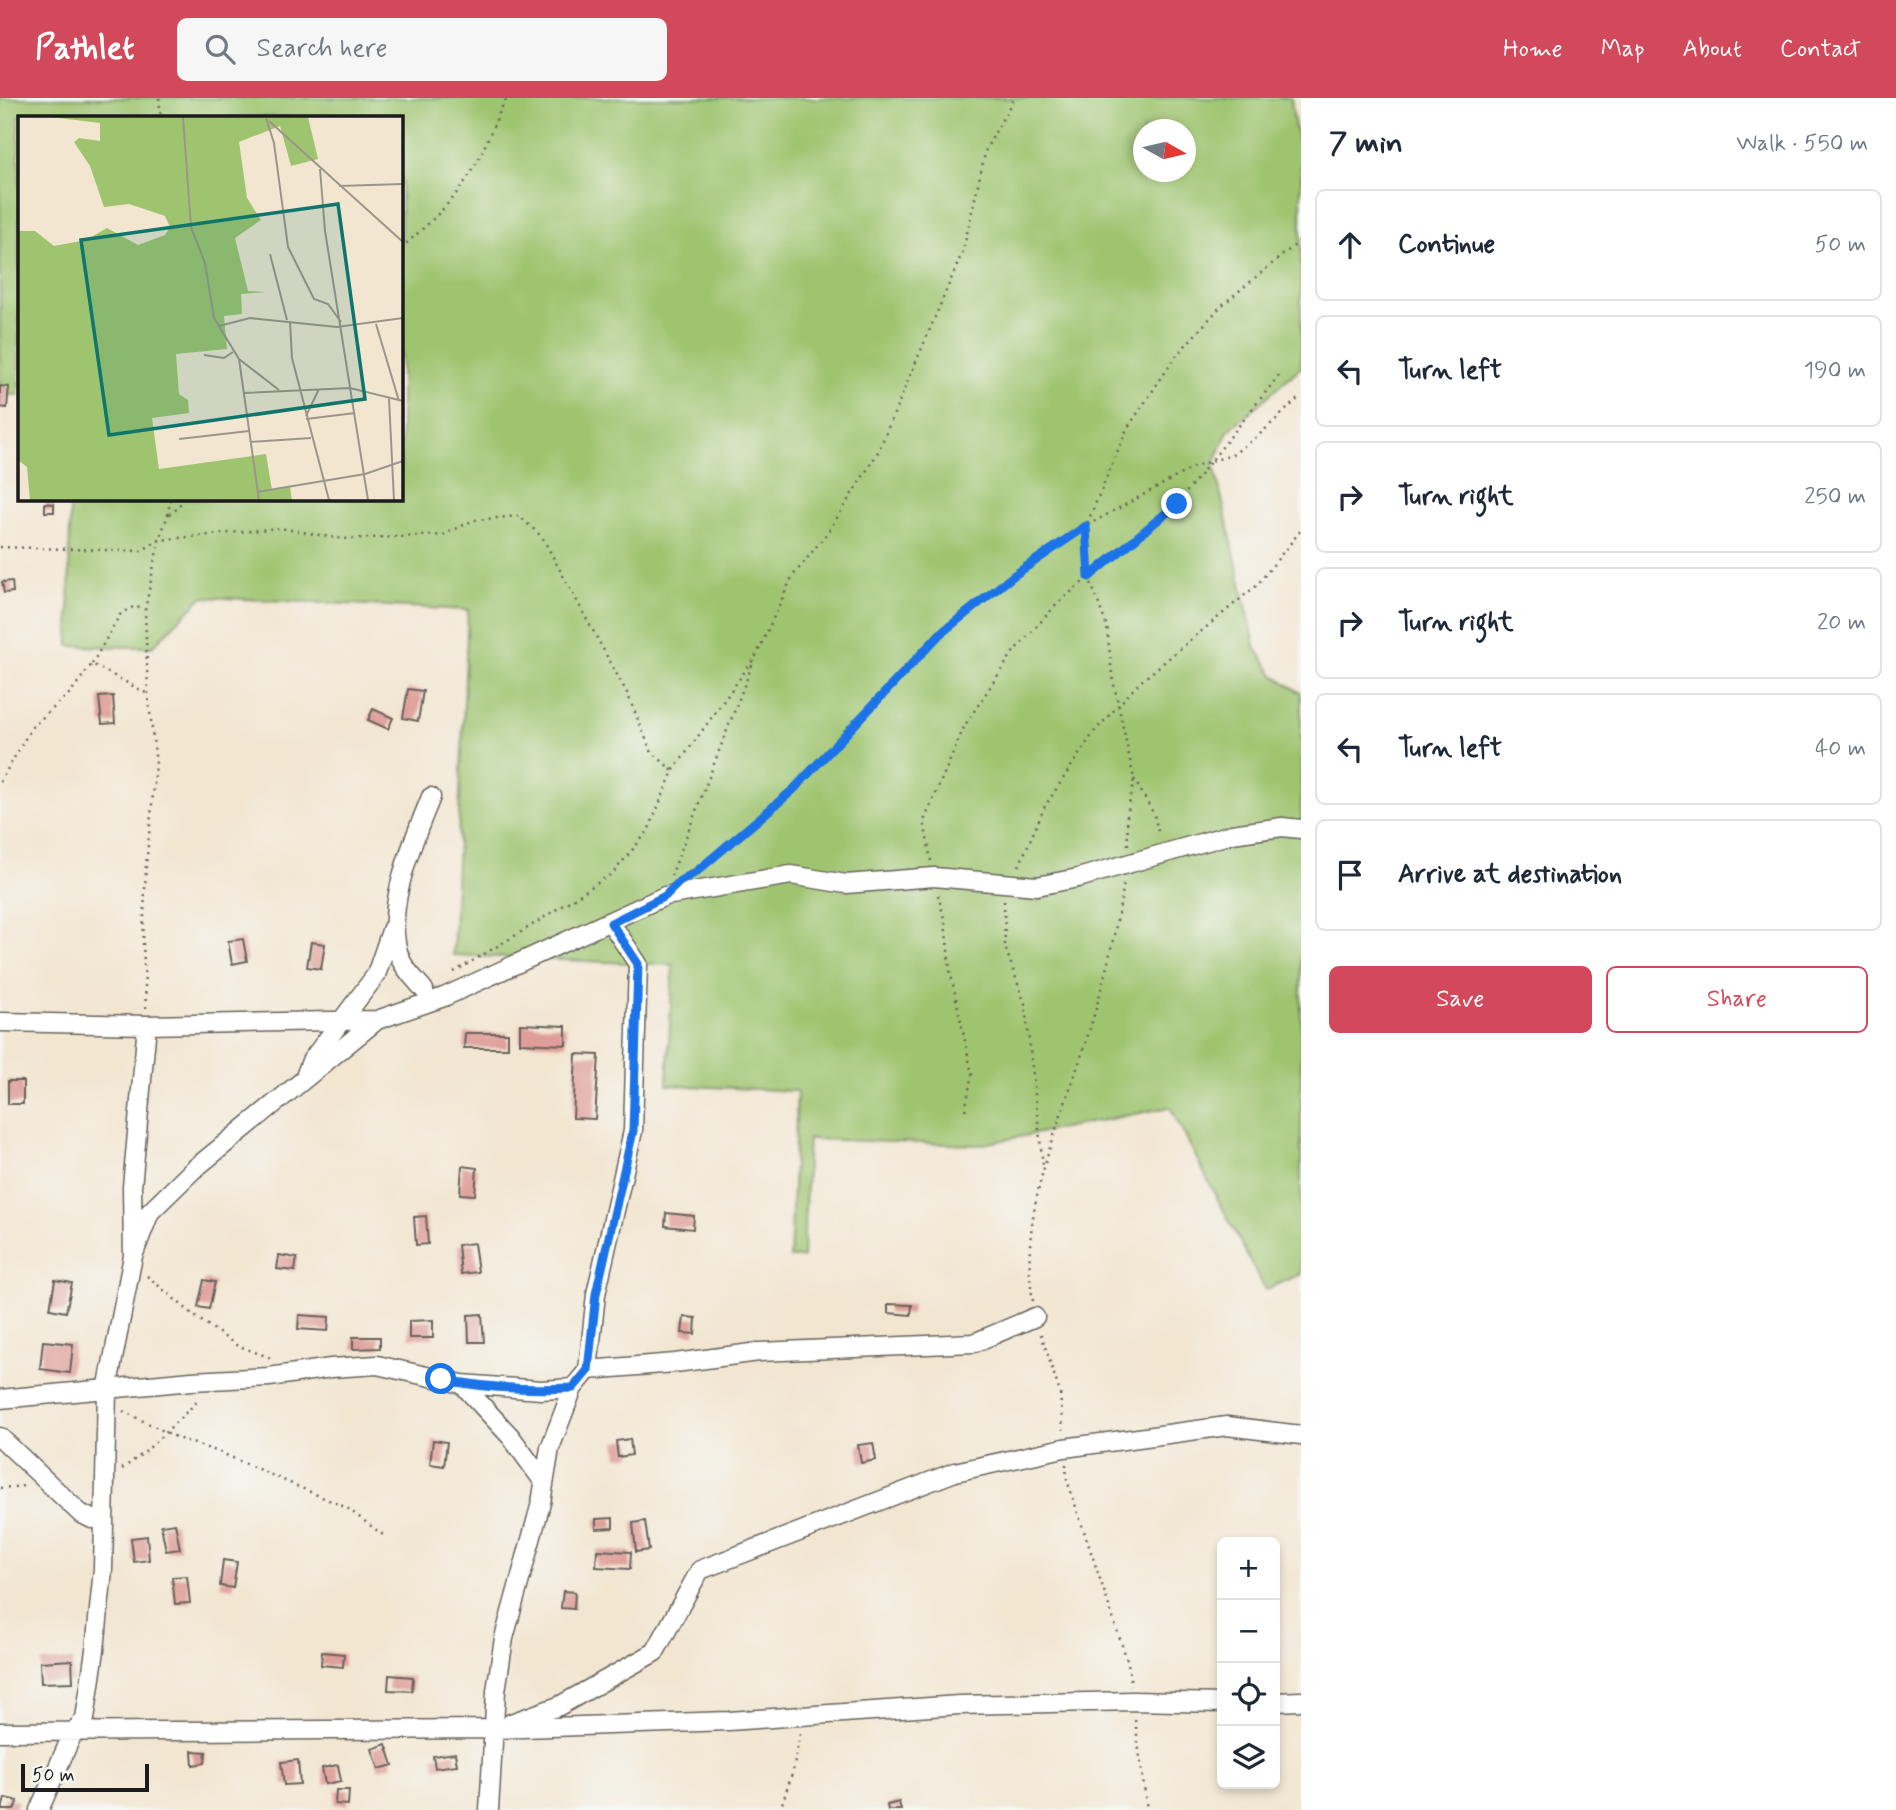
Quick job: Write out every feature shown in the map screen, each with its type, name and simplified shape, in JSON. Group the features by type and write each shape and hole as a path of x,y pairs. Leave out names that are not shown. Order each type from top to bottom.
{"street":[{"path":"303,1081 311,1061 376,975 394,921 401,883 415,837 431,797"},
{"path":"0,1022 147,1025 377,1020 444,997 611,923 665,896 791,876 846,884 934,877 1037,886 1078,878 1232,834 1282,827 1301,829"},
{"path":"394,921 394,939 402,964 424,990"},
{"path":"489,1810 496,1691 504,1638 541,1503 550,1448 573,1388 588,1370 596,1294 633,1131 638,964 611,923"},
{"path":"39,1810 73,1733 85,1719 103,1569 107,1397 134,1253 150,1212 193,1170 377,1020"},
{"path":"134,1253 132,1187 147,1025"},
{"path":"588,1370 675,1363 759,1352 974,1343 1035,1317"},
{"path":"0,1399 107,1397 331,1368 377,1365 462,1384 541,1390 573,1388"},
{"path":"462,1384 511,1437 543,1481"},
{"path":"495,1729 559,1706 655,1652 700,1570 955,1472 1064,1448 1227,1426 1301,1435"},
{"path":"0,1437 80,1513 104,1519"},
{"path":"0,1732 495,1729 803,1717 959,1705 1133,1701 1217,1703"},
{"path":"1280,1702 1301,1701"}],"path":[{"path":"159,98 160,116"},
{"path":"402,247 441,212 472,171 495,117 507,98"},
{"path":"665,896 675,862 756,656 792,577 828,532 862,482 893,421 963,251 986,149 1014,98"},
{"path":"1163,853 1154,814 1134,779 1112,675 1107,627 1089,577 1086,526 1127,429 1176,356 1221,306 1301,240"},
{"path":"965,1111 972,1074 950,970 945,922 924,821 965,725 1014,651 1059,601 1177,504 1280,374"},
{"path":"688,876 793,790 940,634 1013,576 1086,526 1198,465 1232,455 1258,436 1301,396"},
{"path":"147,1025 143,942 146,865 156,764 148,694 145,610 170,500"},
{"path":"168,515 177,509 182,500"},
{"path":"0,547 141,551 159,540 280,528 342,539 443,536 474,520 519,516 542,537 627,693 651,751 673,771"},
{"path":"1043,1168 1025,1004 1005,947 1004,902 1045,806 1094,732 1139,683 1257,585 1301,530"},
{"path":"0,782 33,727 70,693 92,664 121,613 135,606 145,610"},
{"path":"424,990 613,873 648,831 673,771 756,656"},
{"path":"92,664 148,694"},
{"path":"1134,779 1127,816 1128,863 1115,931 1088,1037 1043,1168 1031,1224 1030,1285 1035,1317 1060,1393 1067,1480 1128,1663 1147,1810"},
{"path":"134,1253 144,1273 196,1317 236,1345 271,1358"},
{"path":"105,1482 145,1452 205,1394"},
{"path":"107,1397 180,1439 219,1452 347,1508 383,1535"},
{"path":"780,1810 793,1771 803,1717"}],"green space":[{"path":"0,98 1291,98 1301,153 1301,367 1228,431 1214,464 1256,649 1275,676 1301,693 1301,1274 1265,1290 1170,1107 978,1145 808,1139 803,1258 790,1258 797,1091 667,1085 673,965 453,955 468,610 202,597 152,647 69,646 70,500 402,500 402,116 18,116 18,395 0,395"}],"building":[{"path":"0,386 9,387 7,408 0,407"},
{"path":"45,503 54,504 54,512 45,512"},
{"path":"12,581 13,592 4,593 2,582"},
{"path":"408,689 423,691 418,721 403,718"},
{"path":"113,696 115,723 102,724 99,697"},
{"path":"373,709 393,718 388,729 368,720"},
{"path":"243,939 247,961 232,964 228,941"},
{"path":"311,942 325,944 321,969 307,967"},
{"path":"520,1024 566,1026 566,1045 520,1043"},
{"path":"465,1033 508,1033 508,1048 464,1048"},
{"path":"576,1054 599,1055 595,1119 573,1118"},
{"path":"8,1081 23,1081 23,1104 8,1104"},
{"path":"462,1166 477,1168 475,1195 460,1194"},
{"path":"666,1213 694,1216 693,1229 665,1226"},
{"path":"426,1216 428,1244 416,1245 414,1217"},
{"path":"474,1243 478,1272 461,1274 458,1245"},
{"path":"279,1255 297,1258 295,1271 277,1269"},
{"path":"55,1280 72,1283 66,1312 50,1309"},
{"path":"204,1280 215,1282 209,1309 198,1307"},
{"path":"888,1304 912,1305 911,1315 888,1313"},
{"path":"482,1314 484,1342 469,1342 468,1315"},
{"path":"299,1315 329,1317 328,1331 298,1329"},
{"path":"684,1317 696,1318 695,1334 682,1333"},
{"path":"433,1320 433,1338 409,1338 409,1321"},
{"path":"353,1337 380,1337 380,1348 353,1349"},
{"path":"43,1341 73,1344 70,1373 40,1369"},
{"path":"630,1439 632,1455 618,1457 616,1441"},
{"path":"433,1440 447,1442 444,1466 430,1464"},
{"path":"873,1443 876,1460 861,1463 858,1445"},
{"path":"613,1518 613,1528 596,1529 596,1519"},
{"path":"645,1521 649,1550 636,1552 633,1523"},
{"path":"175,1523 180,1549 166,1551 161,1525"},
{"path":"147,1536 149,1560 134,1562 131,1538"},
{"path":"597,1550 631,1552 630,1569 596,1567"},
{"path":"223,1560 237,1562 233,1588 220,1586"},
{"path":"187,1576 190,1603 175,1604 172,1577"},
{"path":"563,1591 575,1592 574,1609 561,1608"},
{"path":"322,1652 344,1654 343,1667 321,1665"},
{"path":"72,1660 73,1682 41,1683 40,1662"},
{"path":"389,1675 413,1677 412,1691 388,1690"},
{"path":"386,1744 393,1765 379,1769 372,1749"},
{"path":"192,1751 206,1752 205,1763 193,1765"},
{"path":"455,1753 457,1765 435,1768 433,1756"},
{"path":"298,1760 300,1784 284,1785 281,1762"},
{"path":"338,1765 341,1781 325,1784 322,1768"},
{"path":"336,1790 349,1790 348,1805 335,1804"},
{"path":"5,1798 18,1801 14,1810 2,1810"},
{"path":"899,1802 901,1810 888,1810 887,1805"}],"route":[{"path":"441,1379 462,1384 541,1390 573,1388 588,1370 596,1294 633,1131 638,964 611,923 665,896 793,790 940,634 1013,576 1086,526 1089,577 1177,504"}]}
